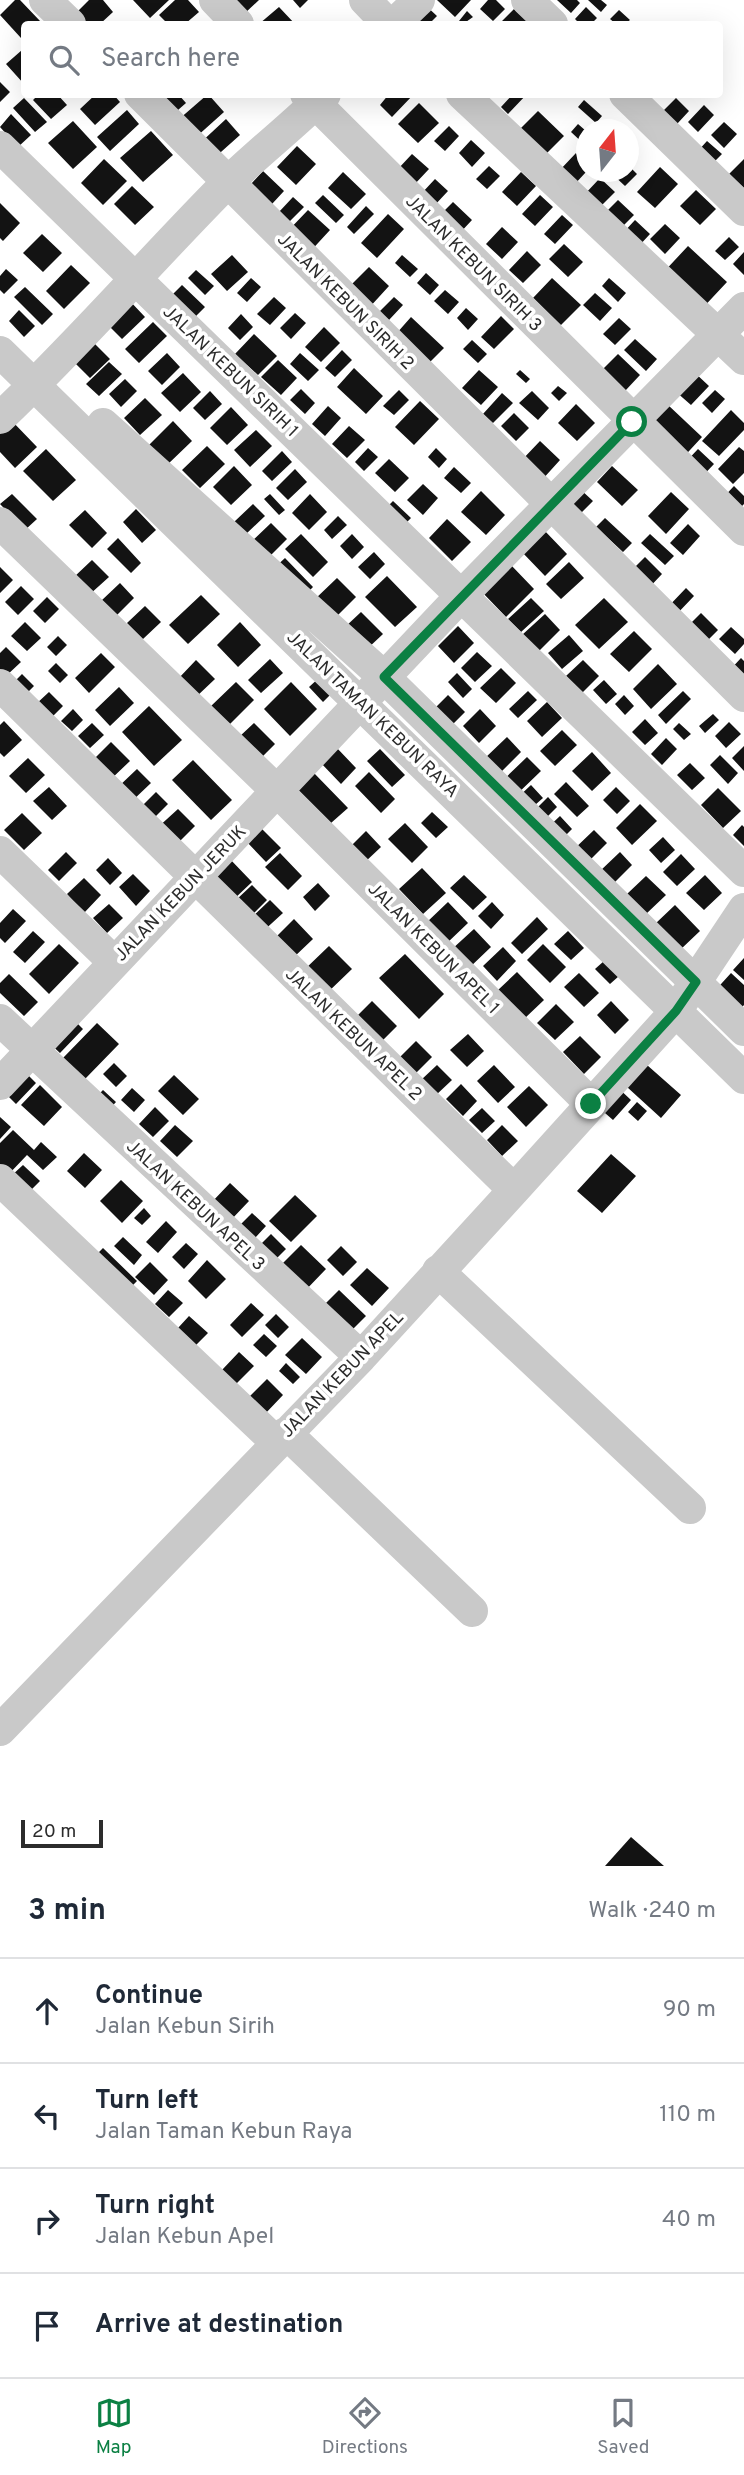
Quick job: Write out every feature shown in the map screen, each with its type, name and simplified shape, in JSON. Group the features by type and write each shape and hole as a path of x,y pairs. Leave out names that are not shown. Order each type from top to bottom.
{"street":[{"path":"45,0 67,21"},
{"path":"215,0 236,21"},
{"path":"365,0 385,21"},
{"path":"397,21 419,0"},
{"path":"527,0 549,21"},
{"name":"JALAN KEBUN SIRIH 2","path":"144,98 551,507 744,696"},
{"path":"0,418 40,380 135,276 315,98"},
{"name":"JALAN KEBUN SIRIH 3","path":"315,98 632,422 744,530"},
{"path":"466,98 744,359"},
{"path":"629,98 744,210"},
{"name":"JALAN KEBUN SIRIH 1","path":"0,147 744,871"},
{"name":"JALAN KEBUN JERUK","path":"0,1084 462,595 744,308"},
{"name":"JALAN TAMAN KEBUN RAYA","path":"0,327 40,380 362,703 744,1078"},
{"name":"JALAN TAMAN KEBUN RAYA","path":"0,352 40,380 384,677 744,1030"},
{"name":"JALAN KEBUN APEL 1","path":"0,523 277,791 591,1104"},
{"name":"JALAN KEBUN APEL 2","path":"0,685 514,1190"},
{"path":"0,852 114,962"},
{"name":"JALAN KEBUN APEL","path":"0,1730 360,1357 514,1190 676,1011 744,909"},
{"name":"JALAN KEBUN APEL 3","path":"0,1020 31,1052 360,1357"},
{"path":"0,1180 472,1611"},
{"path":"438,1270 690,1508"}],"building":[{"path":"15,0 20,0 40,21 21,21 21,38 0,15"},
{"path":"89,0 103,0 113,12 103,21 84,21 76,13"},
{"path":"133,0 169,0 150,18"},
{"path":"175,0 188,0 199,12 188,21 165,21 159,15"},
{"path":"230,0 259,0 244,14"},
{"path":"293,0 308,0 300,8"},
{"path":"437,0 471,0 455,17"},
{"path":"488,0 496,0 505,9 493,21 480,9"},
{"path":"557,0 577,0 580,3 571,13"},
{"path":"588,0 601,0 607,5 601,12"},
{"path":"423,3 437,16 432,21 413,21"},
{"path":"279,7 292,21 263,21"},
{"path":"586,7 597,18 594,21 575,19"},
{"path":"514,9 527,21 502,21"},
{"path":"619,10 630,20 612,21 610,19"},
{"path":"467,11 473,17 467,21 459,21"},
{"path":"21,51 21,81 6,64"},
{"path":"0,82 10,92 0,102"},
{"path":"24,98 47,122 35,132 13,108"},
{"path":"61,98 67,105 51,119 33,100"},
{"path":"92,98 116,98 120,102 95,125 80,109"},
{"path":"158,98 182,98 186,103 170,117"},
{"path":"203,98 212,98 224,112 195,138 178,120"},
{"path":"386,98 410,98 392,117 380,105"},
{"path":"509,98 523,98 508,114 501,107"},
{"path":"676,98 689,111 677,124 663,111"},
{"path":"584,100 602,116 599,119 592,119 578,107"},
{"path":"419,103 439,123 418,143 398,124"},
{"path":"704,105 714,115 698,132 688,122"},
{"path":"127,110 139,124 110,151 97,137"},
{"path":"538,111 564,136 545,155 519,130"},
{"path":"11,114 31,135 18,147 0,127"},
{"path":"226,119 240,135 212,160 198,145"},
{"path":"73,121 97,147 73,169 48,143"},
{"path":"724,122 737,134 724,148 711,135"},
{"path":"449,126 459,136 445,151 434,141"},
{"path":"151,131 173,155 143,182 120,158"},
{"path":"471,140 485,153 472,167 459,153"},
{"path":"707,141 722,154 711,165 697,152"},
{"path":"297,146 316,164 296,185 277,167"},
{"path":"576,153 577,182 574,185 559,171"},
{"path":"412,154 429,169 413,186 397,170"},
{"path":"104,159 127,181 103,205 81,183"},
{"path":"744,159 744,188 729,174"},
{"path":"489,166 500,176 487,189 476,179"},
{"path":"660,167 678,184 655,208 637,192"},
{"path":"263,171 284,191 272,204 251,184"},
{"path":"343,172 366,194 351,209 328,188"},
{"path":"521,172 536,186 517,206 502,192"},
{"path":"435,179 448,191 434,206 421,194"},
{"path":"596,182 604,182 615,192 598,209 584,195"},
{"path":"132,186 154,207 135,225 114,204"},
{"path":"696,190 716,209 700,225 680,206"},
{"path":"323,195 344,215 336,223 315,203"},
{"path":"540,195 553,207 535,226 522,214"},
{"path":"293,197 304,207 289,222 278,213"},
{"path":"618,200 634,215 614,235 598,220"},
{"path":"453,202 472,220 458,235 439,216"},
{"path":"0,203 20,223 3,241 0,238"},
{"path":"366,206 374,214 354,234 347,227"},
{"path":"308,210 330,230 307,255 285,234"},
{"path":"388,214 404,229 377,258 361,243"},
{"path":"562,215 573,225 555,244 544,234"},
{"path":"635,220 650,234 637,248 622,234"},
{"path":"665,224 680,238 665,254 650,239"},
{"path":"502,227 518,242 502,259 486,244"},
{"path":"42,234 62,253 43,272 23,253"},
{"path":"729,237 739,247 725,260 715,251"},
{"path":"564,244 583,262 568,277 549,259"},
{"path":"688,246 727,282 698,313 660,276"},
{"path":"527,251 541,265 523,283 509,270"},
{"path":"744,252 744,275 733,264"},
{"path":"232,255 248,272 227,291 211,274"},
{"path":"402,255 418,269 410,277 395,263"},
{"path":"71,265 90,283 64,309 46,291"},
{"path":"369,267 389,286 368,309 347,289"},
{"path":"6,269 18,280 4,294 0,290 0,276"},
{"path":"196,270 214,286 205,295 188,278"},
{"path":"426,273 439,285 430,295 417,283"},
{"path":"251,278 261,287 247,302 237,293"},
{"path":"552,278 581,305 561,325 533,298"},
{"path":"609,278 626,293 618,302 602,286"},
{"path":"182,285 205,307 193,319 170,297"},
{"path":"25,287 53,314 42,325 14,297"},
{"path":"445,290 459,302 448,314 434,301"},
{"path":"595,293 612,308 600,321 583,305"},
{"path":"274,297 286,308 270,325 257,314"},
{"path":"394,297 403,305 389,320 379,312"},
{"path":"128,299 145,317 122,339 105,322"},
{"path":"466,308 478,319 468,330 457,318"},
{"path":"19,310 35,326 24,337 9,321"},
{"path":"295,313 306,323 291,339 280,328"},
{"path":"241,314 253,327 240,340 228,328"},
{"path":"501,316 514,329 494,349 481,337"},
{"path":"411,317 444,348 428,364 396,334"},
{"path":"619,318 631,329 615,345 603,334"},
{"path":"153,322 167,336 139,363 125,349"},
{"path":"324,327 340,343 321,362 305,347"},
{"path":"254,334 277,356 258,375 235,354"},
{"path":"635,339 657,359 646,371 624,350"},
{"path":"472,340 487,354 478,363 463,349"},
{"path":"95,344 110,359 90,378 75,363"},
{"path":"342,350 352,360 335,377 325,368"},
{"path":"167,353 180,367 162,385 148,371"},
{"path":"300,353 319,370 308,381 290,364"},
{"path":"618,354 640,375 625,391 602,370"},
{"path":"278,360 297,378 281,395 261,377"},
{"path":"109,362 122,374 99,396 86,384"},
{"path":"354,368 383,396 366,414 337,387"},
{"path":"479,370 498,387 481,405 462,388"},
{"path":"520,370 530,379 526,383 516,374"},
{"path":"694,372 709,386 691,405 675,391"},
{"path":"183,373 201,392 180,412 161,393"},
{"path":"125,379 137,391 121,407 109,394"},
{"path":"558,386 567,393 559,401 551,393"},
{"path":"301,389 315,403 305,414 290,400"},
{"path":"399,390 409,400 394,415 383,406"},
{"path":"715,390 725,399 712,413 702,403"},
{"path":"210,391 222,404 205,420 193,408"},
{"path":"532,391 549,408 538,420 519,403"},
{"path":"502,393 513,403 493,423 483,414"},
{"path":"145,398 162,415 140,435 124,418"},
{"path":"420,401 439,419 414,445 395,427"},
{"path":"576,404 595,423 577,441 558,423"},
{"path":"667,404 702,437 678,463 642,430"},
{"path":"328,406 341,418 325,436 312,424"},
{"path":"231,407 248,425 227,445 210,428"},
{"path":"731,410 744,423 744,430 719,456 702,441"},
{"path":"514,413 529,428 516,441 501,426"},
{"path":"10,419 37,447 15,468 0,452 0,429"},
{"path":"173,421 192,441 166,466 148,446"},
{"path":"349,426 365,440 347,458 332,444"},
{"path":"256,430 272,446 250,467 234,450"},
{"path":"540,441 560,460 541,481 521,461"},
{"path":"207,446 225,464 200,488 182,470"},
{"path":"739,447 744,451 744,473 733,484 718,469"},
{"path":"368,448 378,457 364,471 355,462"},
{"path":"436,448 447,459 439,468 428,457"},
{"path":"46,449 76,480 53,501 23,471"},
{"path":"698,449 714,464 696,483 680,468"},
{"path":"282,451 292,462 272,481 262,471"},
{"path":"389,459 409,478 395,492 375,473"},
{"path":"234,466 252,485 231,505 213,487"},
{"path":"612,466 638,490 622,506 597,482"},
{"path":"454,467 471,483 461,493 444,478"},
{"path":"295,469 307,482 288,500 276,488"},
{"path":"423,484 438,498 423,515 407,500"},
{"path":"734,486 744,496 744,504 733,515 719,502"},
{"path":"580,489 593,501 580,514 567,502"},
{"path":"481,491 505,515 486,535 461,512"},
{"path":"671,492 689,509 666,534 648,516"},
{"path":"12,494 37,519 25,530 0,504"},
{"path":"270,494 285,510 279,515 264,499"},
{"path":"310,494 327,512 309,530 292,513"},
{"path":"393,501 411,518 402,527 384,510"},
{"path":"253,504 265,516 246,534 234,522"},
{"path":"136,509 156,530 142,543 123,522"},
{"path":"85,510 107,533 92,548 69,525"},
{"path":"338,516 347,525 332,539 324,530"},
{"path":"605,518 632,543 623,552 596,527"},
{"path":"447,519 471,542 452,561 429,538"},
{"path":"271,523 287,539 268,558 251,542"},
{"path":"688,524 700,536 683,555 670,543"},
{"path":"543,529 567,554 545,576 521,551"},
{"path":"301,534 328,562 313,577 285,549"},
{"path":"352,534 364,547 352,559 340,546"},
{"path":"650,534 674,556 665,565 641,543"},
{"path":"118,538 141,563 131,573 107,549"},
{"path":"374,552 385,564 370,579 358,567"},
{"path":"645,557 662,574 645,592 627,575"},
{"path":"285,558 313,587 300,600 271,571"},
{"path":"92,560 109,577 89,595 73,578"},
{"path":"569,562 584,578 561,599 546,584"},
{"path":"510,564 534,589 506,617 481,591"},
{"path":"0,567 13,580 0,593"},
{"path":"387,576 417,607 395,627 365,597"},
{"path":"337,578 356,597 332,621 313,601"},
{"path":"120,583 134,598 116,616 101,601"},
{"path":"21,586 34,599 18,615 5,602"},
{"path":"686,588 694,596 674,617 666,609"},
{"path":"201,595 220,614 188,644 169,625"},
{"path":"47,597 59,609 45,623 33,611"},
{"path":"531,598 544,611 521,632 508,619"},
{"path":"604,598 628,622 599,649 575,625"},
{"path":"145,606 161,622 143,639 127,623"},
{"path":"361,612 383,634 366,650 344,628"},
{"path":"701,613 718,630 703,645 685,629"},
{"path":"545,614 560,630 538,652 522,635"},
{"path":"25,622 41,638 27,651 11,636"},
{"path":"240,622 261,645 238,667 217,645"},
{"path":"458,626 474,643 454,663 438,646"},
{"path":"731,627 744,639 744,644 735,654 719,639"},
{"path":"634,631 652,649 629,672 610,654"},
{"path":"569,635 583,651 562,669 548,653"},
{"path":"58,636 67,645 56,656 47,647"},
{"path":"6,647 21,662 6,676 0,670 0,653"},
{"path":"477,652 492,666 475,682 461,668"},
{"path":"101,653 115,667 89,693 75,678"},
{"path":"741,658 744,661 744,685 729,671"},
{"path":"270,659 283,673 261,693 248,680"},
{"path":"196,660 215,679 196,697 178,679"},
{"path":"583,660 599,676 582,693 566,676"},
{"path":"56,663 68,675 60,683 48,671"},
{"path":"658,664 677,684 651,709 633,689"},
{"path":"501,668 516,683 496,703 480,688"},
{"path":"457,673 472,689 463,698 448,682"},
{"path":"22,674 34,686 22,698 10,686"},
{"path":"320,677 334,691 323,702 309,687"},
{"path":"604,680 617,694 606,704 593,690"},
{"path":"236,682 254,700 228,726 210,707"},
{"path":"291,682 317,709 290,736 264,709"},
{"path":"119,687 134,703 110,726 95,710"},
{"path":"528,691 537,700 518,718 509,709"},
{"path":"683,691 691,699 666,724 658,715"},
{"path":"49,692 63,706 49,720 35,705"},
{"path":"448,695 465,712 452,725 435,708"},
{"path":"624,695 634,706 625,715 615,704"},
{"path":"547,702 562,718 542,737 527,721"},
{"path":"149,706 182,740 154,766 122,732"},
{"path":"73,709 83,720 72,731 61,721"},
{"path":"480,709 496,726 479,743 463,726"},
{"path":"713,714 719,720 705,733 699,726"},
{"path":"645,719 658,733 645,745 632,732"},
{"path":"4,721 22,740 4,757 0,753 0,725"},
{"path":"729,722 741,734 726,748 715,736"},
{"path":"92,723 104,735 90,748 78,736"},
{"path":"254,723 275,744 260,759 239,737"},
{"path":"679,723 691,734 684,740 673,729"},
{"path":"562,730 577,745 555,766 540,751"},
{"path":"507,737 521,752 499,774 484,759"},
{"path":"666,738 677,749 662,765 651,754"},
{"path":"111,742 130,761 109,781 91,762"},
{"path":"744,746 744,771 732,758"},
{"path":"336,747 356,768 341,784 320,762"},
{"path":"380,749 405,775 392,787 367,761"},
{"path":"592,752 611,773 592,791 572,771"},
{"path":"720,755 738,773 728,784 710,765"},
{"path":"527,757 541,771 512,799 498,785"},
{"path":"28,758 45,775 26,793 9,776"},
{"path":"193,760 232,800 211,820 172,780"},
{"path":"690,763 705,778 692,790 677,775"},
{"path":"137,769 151,783 131,802 117,788"},
{"path":"313,772 348,808 331,823 296,788"},
{"path":"369,772 395,799 381,813 355,786"},
{"path":"566,782 589,806 577,817 554,794"},
{"path":"531,785 543,798 527,812 515,800"},
{"path":"49,787 67,806 52,820 33,801"},
{"path":"616,787 630,801 617,814 603,800"},
{"path":"718,788 741,811 723,828 701,805"},
{"path":"156,792 168,804 152,820 140,808"},
{"path":"548,797 557,807 538,826 529,816"},
{"path":"640,804 657,821 632,845 616,828"},
{"path":"178,809 195,826 174,847 156,829"},
{"path":"432,812 448,827 436,838 421,823"},
{"path":"22,813 42,833 24,850 4,830"},
{"path":"560,816 572,829 556,845 543,832"},
{"path":"405,823 428,847 412,863 388,839"},
{"path":"742,825 744,827 744,846 733,835"},
{"path":"260,827 281,848 266,862 246,841"},
{"path":"594,830 607,843 584,866 571,852"},
{"path":"366,831 381,847 364,863 349,848"},
{"path":"663,837 675,850 661,863 649,850"},
{"path":"66,852 77,863 59,881 48,870"},
{"path":"620,852 632,865 612,885 599,872"},
{"path":"280,853 302,876 288,890 265,867"},
{"path":"681,854 695,869 677,886 663,872"},
{"path":"228,857 252,882 232,901 209,876"},
{"path":"108,858 122,873 110,885 96,870"},
{"path":"422,868 446,893 423,914 399,889"},
{"path":"133,874 150,891 136,906 119,887"},
{"path":"464,875 487,897 473,910 450,888"},
{"path":"705,875 722,893 704,910 686,893"},
{"path":"646,876 666,895 646,914 627,894"},
{"path":"84,878 101,895 84,913 67,894"},
{"path":"318,883 330,896 315,911 303,897"},
{"path":"252,885 267,900 251,916 236,900"},
{"path":"270,900 283,913 260,934 247,922"},
{"path":"448,902 468,923 446,944 426,923"},
{"path":"492,902 504,915 491,929 478,916"},
{"path":"109,904 123,918 107,933 93,918"},
{"path":"675,905 700,931 680,950 655,924"},
{"path":"13,909 26,921 5,943 0,938 0,923"},
{"path":"537,917 548,929 522,954 511,943"},
{"path":"294,919 313,939 293,958 274,939"},
{"path":"474,929 491,947 468,969 451,950"},
{"path":"33,931 45,942 25,963 13,952"},
{"path":"568,931 584,948 571,960 554,944"},
{"path":"59,944 79,963 49,994 29,974"},
{"path":"543,944 566,967 550,983 527,960"},
{"path":"329,946 352,969 326,994 303,971"},
{"path":"503,947 516,961 497,981 483,966"},
{"path":"405,954 444,994 419,1019 379,978"},
{"path":"744,958 744,980 733,970"},
{"path":"604,961 619,976 610,984 595,969"},
{"path":"517,972 544,1000 524,1019 497,991"},
{"path":"579,973 599,993 584,1007 564,987"},
{"path":"731,973 744,985 744,1005 735,1015 712,994"},
{"path":"9,974 38,1002 24,1016 0,993 0,983"},
{"path":"372,1001 397,1026 383,1040 358,1015"},
{"path":"611,1001 629,1020 615,1034 597,1015"},
{"path":"556,1004 574,1022 555,1040 537,1023"},
{"path":"70,1016 83,1029 60,1053 46,1040"},
{"path":"97,1023 119,1044 85,1079 63,1058"},
{"path":"468,1034 484,1051 467,1067 450,1050"},
{"path":"580,1036 601,1057 584,1074 563,1052"},
{"path":"416,1041 432,1057 412,1077 396,1061"},
{"path":"114,1063 127,1076 116,1087 103,1074"},
{"path":"437,1065 452,1080 435,1096 420,1081"},
{"path":"494,1065 515,1087 498,1103 477,1081"},
{"path":"647,1065 681,1095 661,1118 627,1087"},
{"path":"23,1070 36,1083 16,1104 3,1091"},
{"path":"174,1075 199,1099 183,1115 158,1091"},
{"path":"461,1084 477,1101 463,1116 446,1099"},
{"path":"40,1085 62,1107 44,1126 21,1105"},
{"path":"615,1085 631,1100 613,1120 597,1106"},
{"path":"529,1086 548,1105 526,1127 507,1107"},
{"path":"132,1088 145,1100 134,1112 121,1100"},
{"path":"103,1090 116,1102 106,1113 93,1100"},
{"path":"637,1102 647,1111 638,1121 628,1112"},
{"path":"155,1107 169,1121 153,1137 139,1124"},
{"path":"482,1108 495,1121 482,1133 469,1120"},
{"path":"0,1117 11,1127 0,1139"},
{"path":"175,1125 193,1141 177,1157 160,1141"},
{"path":"502,1125 518,1141 502,1156 487,1140"},
{"path":"13,1130 34,1150 41,1142 57,1157 43,1170 27,1155 7,1176 0,1169 0,1143"},
{"path":"84,1153 102,1170 85,1188 67,1171"},
{"path":"611,1154 636,1176 602,1213 577,1191"},
{"path":"23,1165 40,1181 27,1194 10,1177"},
{"path":"121,1180 143,1201 122,1223 100,1201"},
{"path":"230,1183 249,1201 230,1221 211,1203"},
{"path":"295,1195 317,1216 291,1242 269,1221"},
{"path":"144,1208 151,1216 142,1225 134,1218"},
{"path":"252,1213 266,1226 255,1238 241,1224"},
{"path":"166,1221 177,1232 158,1253 146,1242"},
{"path":"271,1234 286,1249 269,1266 254,1251"},
{"path":"123,1237 142,1255 134,1265 114,1246"},
{"path":"186,1243 198,1254 184,1269 172,1257"},
{"path":"301,1245 326,1269 302,1294 276,1270"},
{"path":"341,1246 357,1262 343,1276 327,1260"},
{"path":"103,1248 137,1281 125,1293 91,1260"},
{"path":"207,1260 226,1279 206,1299 188,1281"},
{"path":"150,1262 168,1280 154,1295 135,1277"},
{"path":"367,1268 389,1288 372,1306 350,1285"},
{"path":"168,1290 183,1303 169,1317 155,1304"},
{"path":"339,1290 366,1316 349,1333 322,1307"},
{"path":"251,1303 264,1315 242,1337 230,1325"},
{"path":"276,1314 289,1327 278,1338 265,1325"},
{"path":"189,1316 208,1333 196,1345 178,1328"},
{"path":"264,1334 277,1346 266,1357 253,1345"},
{"path":"302,1338 322,1357 306,1374 285,1355"},
{"path":"239,1352 254,1366 236,1384 222,1370"},
{"path":"286,1363 300,1377 293,1384 279,1371"},
{"path":"267,1379 283,1395 264,1415 247,1399"},
{"path":"631,1837 664,1866 605,1866"}],"route":[{"path":"591,1104 676,1011 696,982 384,677 632,422"}]}
